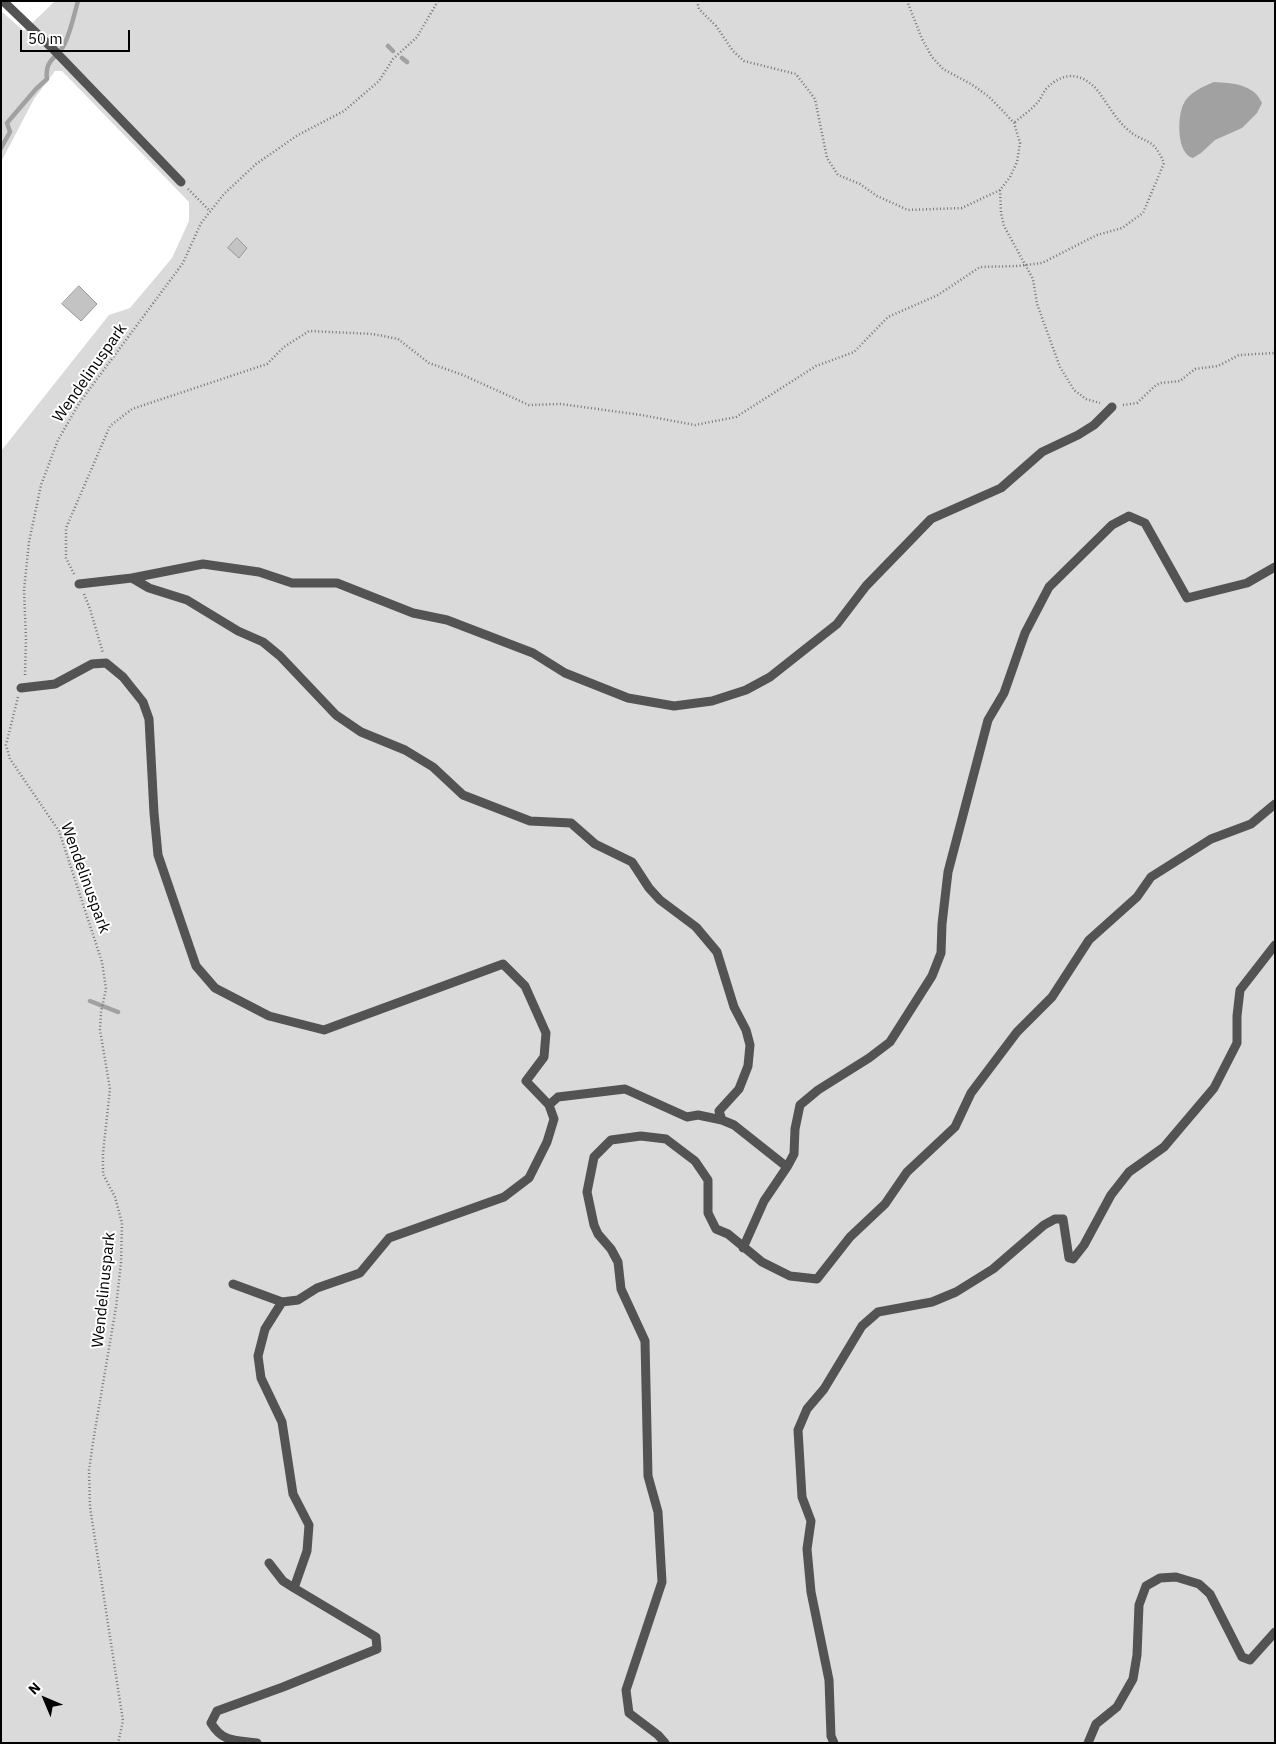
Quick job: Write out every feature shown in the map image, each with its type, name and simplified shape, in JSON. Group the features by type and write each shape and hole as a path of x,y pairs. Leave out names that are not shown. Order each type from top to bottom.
{"lane":[{"path":"4,1 62,58 181,182"},
{"path":"79,584 132,578 203,564 259,572 292,582 337,583 413,613 447,620 533,653 565,673 628,698 674,706 712,701 746,690 770,676 837,624 866,586 931,518 1001,488 1042,452 1078,435 1094,425 1112,407"},
{"path":"743,1248 764,1202 794,1154 795,1129 800,1105 818,1090 869,1058 890,1042 932,976 941,953 942,924 948,872 988,720 1004,693 1025,632 1050,587 1112,524 1129,516 1145,523 1187,598 1247,583 1275,567"},
{"path":"132,578 149,588 186,600 238,631 263,642 280,656 336,715 361,732 405,750 433,767 463,795 530,821 571,822 595,844 632,862 648,888 660,900 696,927 717,952 734,1007 746,1030 750,1045 748,1066 738,1089 719,1111 722,1120"},
{"path":"21,688 55,684 92,664 106,663 123,677 143,702 149,719 158,854 196,966 215,988 269,1016 324,1030 503,964 525,986 546,1033 544,1057 526,1081 549,1105 554,1119 547,1142 529,1178 504,1197 389,1238 360,1273 317,1288 298,1300 282,1302 233,1284"},
{"path":"665,1743 658,1735 629,1713 626,1690 662,1582 658,1512 648,1476 645,1341 621,1289 618,1262 611,1249 598,1234 594,1224 587,1192 594,1157 612,1140 641,1136 666,1139 695,1160 708,1180 708,1213 716,1229 728,1234 762,1262 790,1276 817,1279 850,1237 884,1204 907,1172 955,1127 971,1093 1017,1032 1052,997 1089,940 1137,897 1151,877 1211,839 1251,824 1275,804"},
{"path":"834,1743 831,1736 830,1680 811,1592 807,1549 810,1522 802,1497 798,1430 807,1409 824,1389 862,1326 878,1312 932,1302 956,1292 993,1269 1044,1225 1055,1219 1063,1219 1069,1258 1073,1259 1084,1245 1111,1195 1129,1172 1164,1147 1214,1088 1237,1043 1237,1016 1240,990 1275,945"},
{"path":"549,1105 558,1097 625,1089 687,1117 698,1115 722,1120 734,1125 787,1167"},
{"path":"282,1302 265,1329 258,1356 261,1378 282,1422 293,1494 309,1525 307,1552 294,1588"},
{"path":"257,1743 226,1738 217,1733 211,1723 217,1711 377,1649 376,1637 294,1588 284,1581 269,1563"},
{"path":"1088,1743 1096,1724 1117,1707 1133,1679 1137,1655 1139,1605 1146,1586 1160,1578 1176,1577 1199,1584 1210,1594 1242,1657 1250,1660 1275,1632"}],"path":[{"name":"Wendelinuspark","path":"118,1743 123,1721 90,1507 89,1470 116,1307 121,1263 122,1223 115,1197 103,1174 103,1153 110,1090 100,1030 101,1012 106,989 102,962 59,831 10,759 6,745 25,674 24,590 29,542 41,485 58,440 80,402 183,263 201,224 210,211 224,194 256,164 298,135 344,111 378,81 393,59 417,37 438,1"},
{"path":"697,1 699,9 716,26 734,51 744,61 796,74 815,99 827,158 838,175 860,184 877,196 908,210 962,208 1000,190 1010,177 1017,162 1020,143 1014,123 988,96 971,84 943,69 932,57 922,39 907,1"},
{"path":"106,663 90,609 66,558 66,528 110,426 132,409 268,364 284,347 310,331 373,334 398,339 429,363 463,375 529,405 560,404 641,415 695,425 736,417 816,366 854,352 888,317 938,295 980,268 1042,263 1097,235 1122,228 1143,213 1164,163 1158,150 1150,142 1125,128 1096,89 1084,79 1072,75 1058,80 1046,89 1037,103 1014,123"},
{"path":"1000,190 1001,213 1004,226 1033,279 1037,304 1060,367 1074,390 1086,399 1112,407 1137,403 1156,385 1180,381 1195,369 1218,366 1239,355 1275,353"},
{"path":"191,192 210,211"}],"shaded area":[{"path":"55,1 1275,1 1275,1743 1,1743 1,451 109,315 130,308 172,258 189,221 189,202 62,71 55,71 34,99 1,162 1,11 24,31"},
{"path":"1214,82 1235,84 1248,88 1254,92 1262,103 1257,113 1242,128 1215,140 1193,158 1184,150 1181,143 1179,127 1181,111 1185,101 1192,94"}],"building":[{"path":"237,238 247,248 239,258 228,248"},
{"path":"79,286 97,304 81,321 62,304"}],"waterway":[{"path":"1,148 10,132 7,123 47,79 48,67 65,43 78,1"},
{"path":"388,46 393,51"},
{"path":"402,58 407,62"},
{"path":"90,1001 118,1012"}]}
